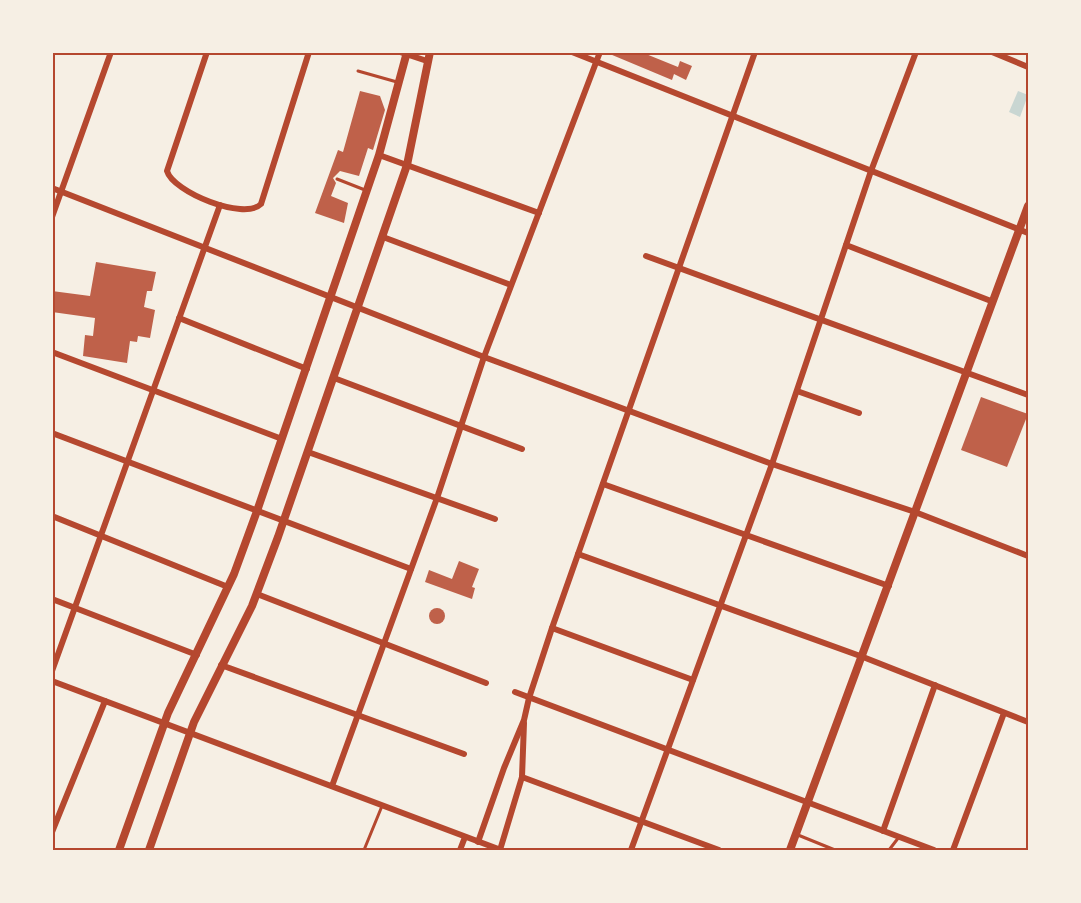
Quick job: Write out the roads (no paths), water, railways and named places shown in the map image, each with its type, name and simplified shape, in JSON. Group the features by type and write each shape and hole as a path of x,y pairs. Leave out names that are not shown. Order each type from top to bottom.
{"street":[{"path":"52,217 111,52"},
{"path":"207,52 166,167 168,176 175,184 220,205 249,211 261,204 309,52"},
{"path":"572,52 1024,232"},
{"path":"332,786 437,498 484,357 600,52"},
{"path":"478,842 524,720 552,628 730,116 755,52"},
{"path":"631,850 772,464 871,171 916,52"},
{"path":"992,52 1029,67"},
{"path":"119,850 164,725 228,587 257,511 379,155 405,53 429,57 407,165 284,522 257,594 221,664 191,735 149,850"},
{"path":"379,155 539,213"},
{"path":"52,188 484,357 772,464 915,512 1029,556"},
{"path":"52,671 220,205"},
{"path":"790,850 890,586 915,512 968,372 991,301 1024,232 1028,207"},
{"path":"383,237 511,285"},
{"path":"846,245 991,301"},
{"path":"646,256 1029,395"},
{"path":"179,318 307,369"},
{"path":"52,352 282,439"},
{"path":"334,378 522,449"},
{"path":"797,391 859,413"},
{"path":"52,434 411,569"},
{"path":"308,452 495,519"},
{"path":"603,484 890,586"},
{"path":"52,516 228,587"},
{"path":"578,554 719,607 863,657 1029,722"},
{"path":"257,594 486,683"},
{"path":"52,599 197,655"},
{"path":"552,628 693,680"},
{"path":"221,664 464,754"},
{"path":"52,681 500,850 522,777 525,743 524,720"},
{"path":"883,831 934,685"},
{"path":"515,692 934,850"},
{"path":"52,832 105,701"},
{"path":"953,850 1004,713"},
{"path":"522,777 719,850"},
{"path":"460,850 465,837"}],"lane":[{"path":"358,71 398,83"},
{"path":"337,179 367,190"},
{"path":"364,850 382,804"},
{"path":"797,834 835,850"},
{"path":"889,850 899,837"}]}
